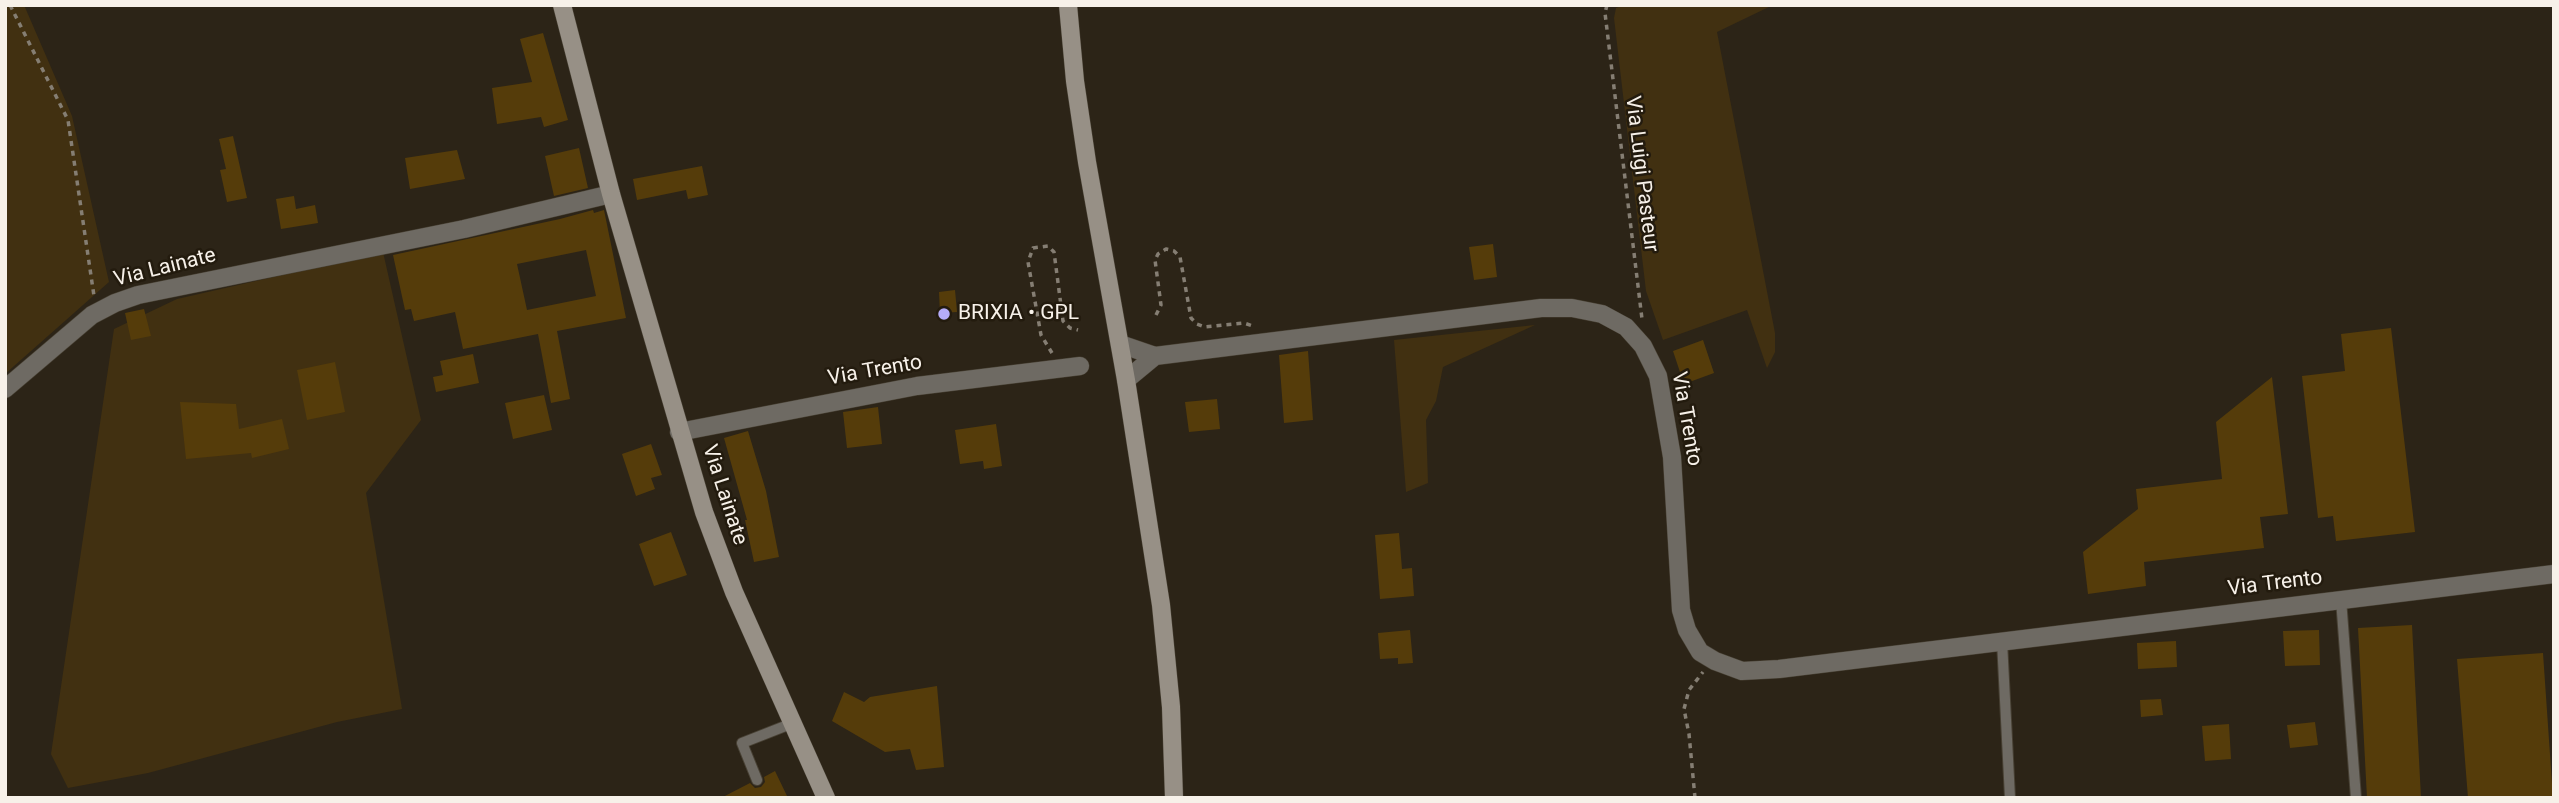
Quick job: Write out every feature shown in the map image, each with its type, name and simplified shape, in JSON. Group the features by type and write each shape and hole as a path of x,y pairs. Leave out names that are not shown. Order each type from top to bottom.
{"main road":[{"name":"Via Lainate","path":"562,5 611,194 704,512 734,592 826,798"},
{"path":"1068,5 1085,148 1126,380 1160,605 1171,707 1174,798"}],"street":[{"name":"Via Lainate","path":"5,389 99,312 138,295 464,229 611,194"},
{"name":"Via Trento","path":"1155,356 1541,308 1572,308 1602,314 1626,327 1643,346 1658,376 1672,457 1681,610 1686,630 1700,652 1715,662 1742,671 2554,574"},
{"path":"1120,344 1155,356"},
{"path":"1126,380 1155,356"},
{"name":"Via Trento","path":"679,432 917,386 1080,366"}],"lane":[{"path":"2341,599 2356,798"},
{"path":"2002,641 2010,798"},
{"path":"757,780 742,743 793,723"}],"path":[{"path":"10,5 68,120 99,312"},
{"name":"Via Luigi Pasteur","path":"1607,5 1605,13 1642,312 1643,346"},
{"path":"1055,369 1052,352 1041,335 1028,262 1032,248 1048,246 1054,252 1063,321 1070,328 1077,330"},
{"path":"1156,314 1161,305 1155,260 1158,254 1166,249 1174,251 1180,257 1191,318 1205,327 1251,324 1256,329 1258,343"},
{"path":"1695,798 1684,709 1689,690 1698,676 1715,662"}],"shaded area":[{"path":"5,5 24,5 72,116 109,282 5,374"},
{"path":"1623,5 1773,5 1717,32 1775,333 1775,352 1767,368 1747,310 1663,340 1646,291 1614,18 1616,8"},
{"path":"383,252 421,420 366,493 402,709 337,722 148,773 68,788 51,754 114,329 177,299"},
{"path":"1535,325 1443,367 1436,401 1426,420 1428,483 1406,492 1394,340"}],"building":[{"path":"543,33 568,120 544,127 541,117 497,124 492,88 532,82 520,39"},
{"path":"233,136 247,198 227,202 220,170 226,169 219,139"},
{"path":"579,148 588,188 554,196 545,156"},
{"path":"457,150 465,179 410,189 405,158"},
{"path":"702,166 708,195 688,199 686,190 637,200 633,179"},
{"path":"294,196 296,209 315,205 318,223 281,229 276,199"},
{"path":"593,210 594,213 604,210 626,318 557,331 570,399 551,403 538,334 463,349 455,312 414,321 411,309 405,310 393,255","holes":["586,250 596,296 527,310 517,264"]},
{"path":"1493,244 1497,277 1474,280 1469,247"},
{"path":"955,290 957,312 940,313 939,292"},
{"path":"144,309 151,336 131,340 125,313"},
{"path":"2391,328 2415,532 2336,541 2333,516 2318,518 2302,376 2345,371 2341,334"},
{"path":"1703,340 1714,373 1684,384 1673,351"},
{"path":"1308,351 1313,420 1284,423 1279,355"},
{"path":"473,354 479,383 436,392 433,377 443,375 440,361"},
{"path":"335,362 345,412 307,420 297,370"},
{"path":"2272,377 2288,514 2260,517 2264,548 2144,562 2146,586 2088,594 2083,552 2138,509 2136,489 2222,479 2216,422"},
{"path":"544,395 552,430 513,439 505,403"},
{"path":"1217,399 1220,429 1189,432 1185,402"},
{"path":"180,402 236,404 239,429 282,419 289,449 252,458 251,453 186,459"},
{"path":"878,407 882,444 847,448 843,412"},
{"path":"996,424 1002,466 984,469 983,461 960,464 955,430"},
{"path":"748,431 766,491 779,557 754,562 747,520 724,438"},
{"path":"651,444 662,475 651,478 655,489 636,496 622,454"},
{"path":"671,532 687,575 654,586 639,544"},
{"path":"1399,533 1402,569 1412,568 1414,596 1380,599 1375,535"},
{"path":"2412,625 2421,798 2367,798 2358,628"},
{"path":"1410,630 1413,663 1398,664 1398,658 1380,659 1378,633"},
{"path":"2319,630 2320,665 2285,666 2283,631"},
{"path":"2176,641 2177,667 2138,669 2137,643"},
{"path":"2543,653 2553,798 2468,798 2457,659"},
{"path":"937,686 944,767 916,770 910,749 885,752 832,721 844,692 864,702 870,697"},
{"path":"2161,699 2163,715 2141,717 2140,700"},
{"path":"2315,722 2318,745 2290,748 2287,725"},
{"path":"2229,724 2231,759 2205,761 2202,726"},
{"path":"775,771 788,798 721,798 750,783 755,788 761,787 765,782 764,777"}],"place":[{"name":"BRIXIA • GPL","path":"944,314"}]}
